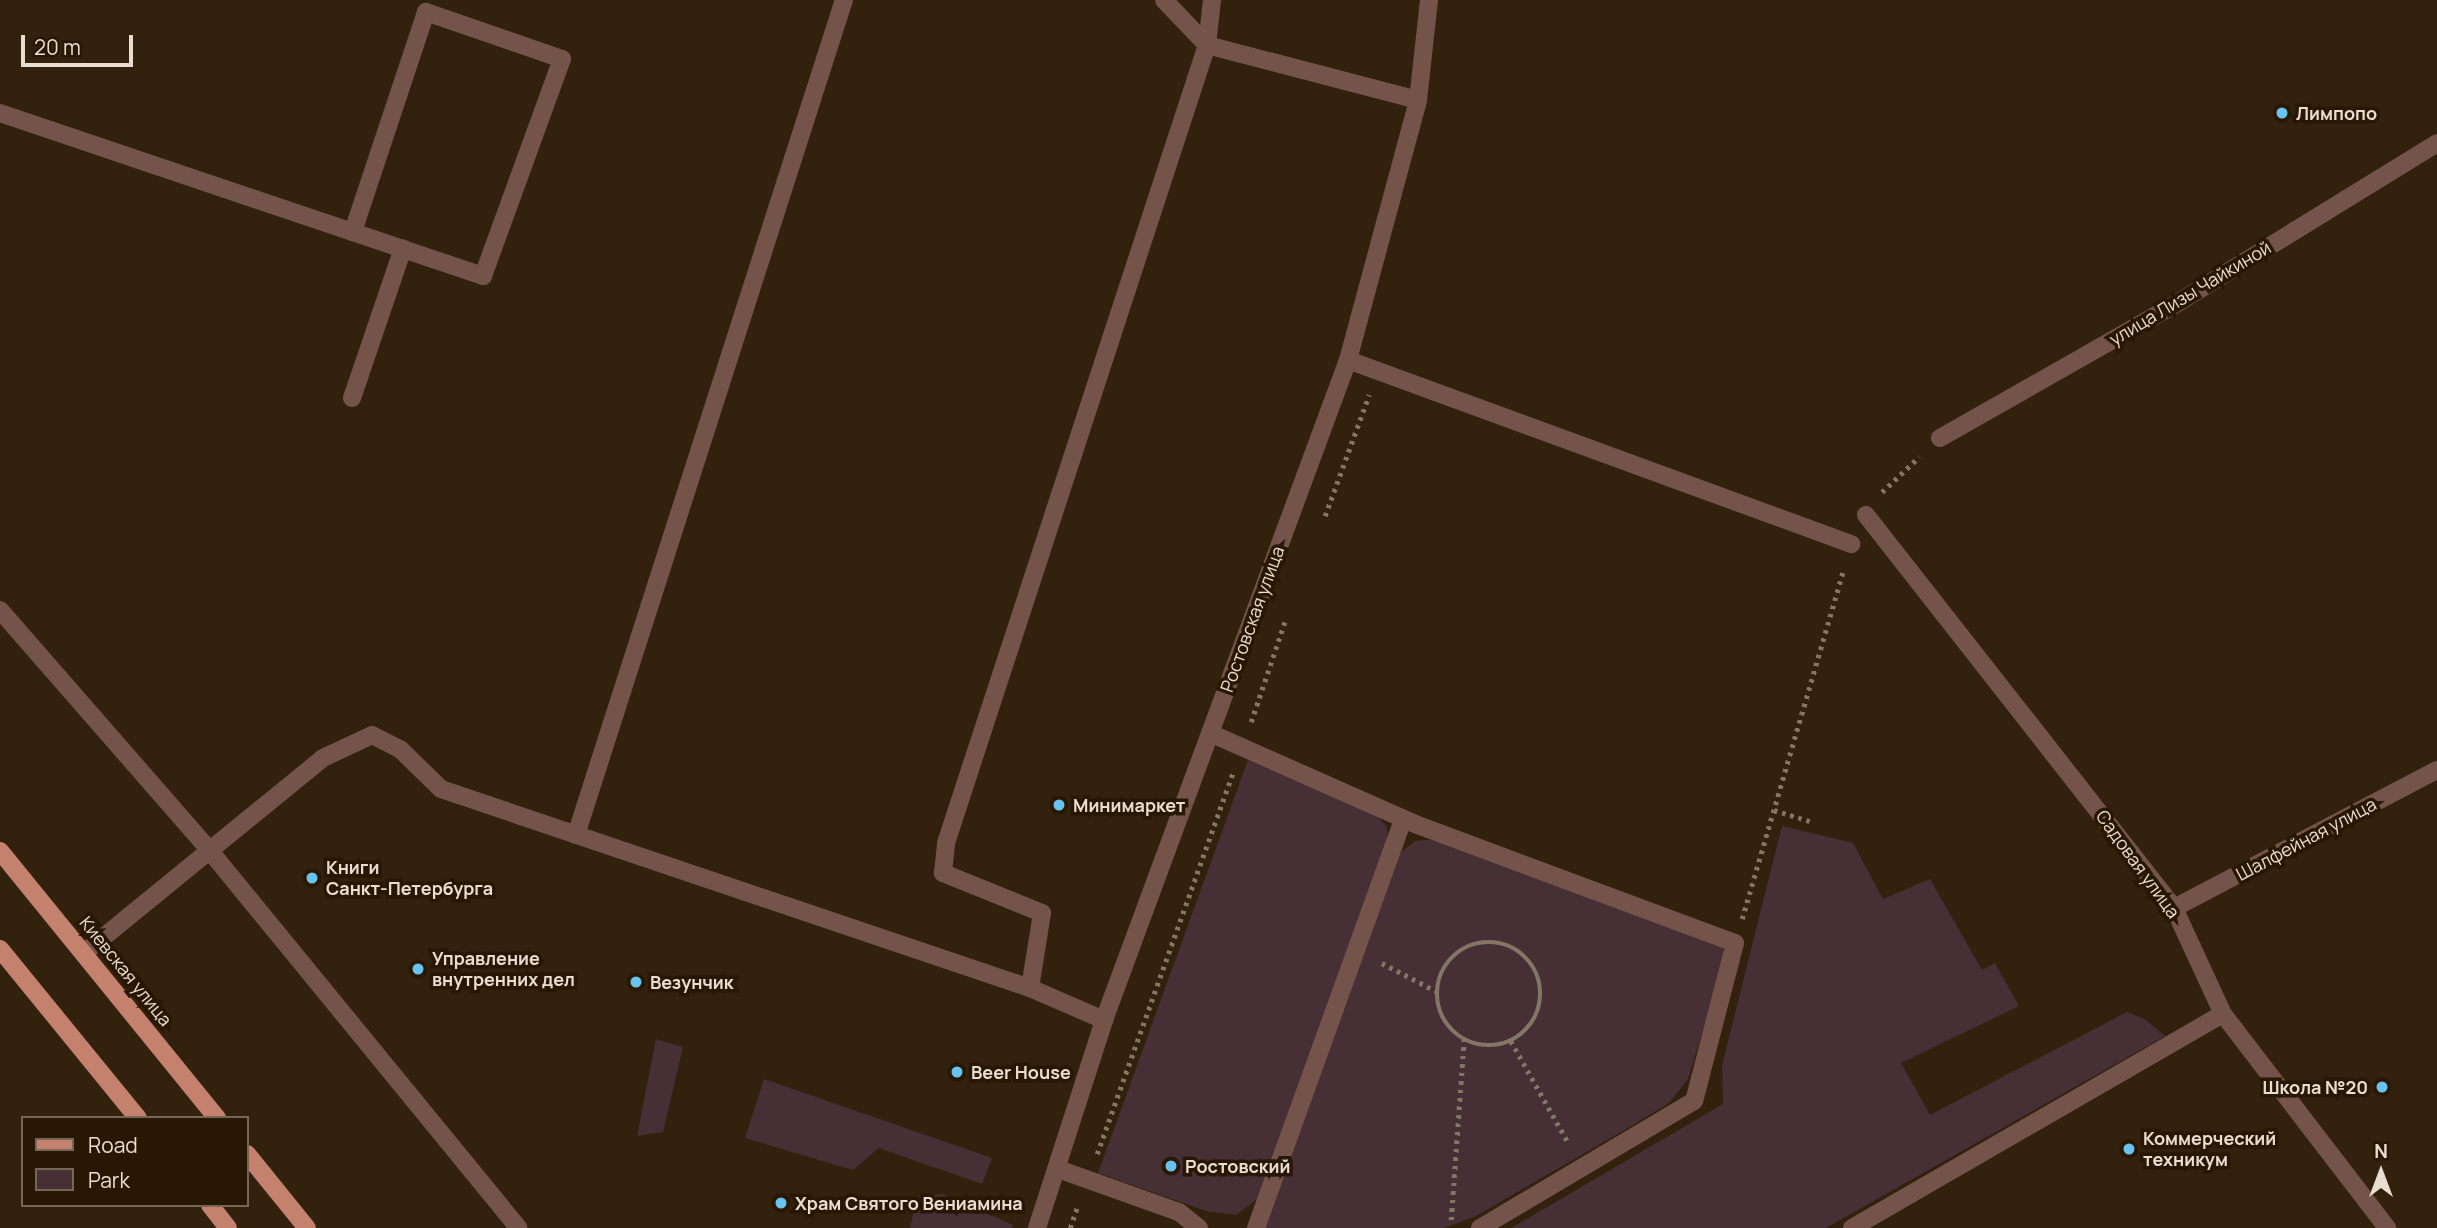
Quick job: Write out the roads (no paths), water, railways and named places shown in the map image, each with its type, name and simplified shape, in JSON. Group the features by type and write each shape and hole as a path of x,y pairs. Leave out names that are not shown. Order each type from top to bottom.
{"main road":[{"name":"Киевская улица","path":"0,852 216,1116"},
{"path":"0,949 136,1116"},
{"path":"248,1155 307,1228"},
{"path":"212,1207 228,1228"}],"street":[{"path":"576,835 844,0"},
{"path":"1164,0 1207,45 1418,100"},
{"path":"1030,988 1042,913 943,873 946,843 1207,45 1212,0"},
{"name":"Ростовская улица","path":"1037,1228 1104,1020 1348,360 1418,100 1429,0"},
{"path":"0,113 483,276 562,59 426,12 353,232"},
{"name":"улица Лизы Чайкиной","path":"1940,438 2179,302 2437,143"},
{"path":"352,398 403,248"},
{"path":"1348,360 1851,544"},
{"name":"Садовая улица","path":"1866,515 2174,908 2223,1014 2387,1228"},
{"path":"0,610 210,851 519,1228"},
{"path":"1210,733 1403,819 1735,943 1694,1101 1583,1170 1480,1228"},
{"path":"84,953 323,758 372,735 400,749 441,789 1030,988 1104,1020"},
{"name":"Шалфейная улица","path":"2174,908 2437,770"},
{"path":"1256,1228 1403,819"},
{"path":"1852,1228 2223,1014"},
{"path":"1058,1169 1179,1212 1199,1228"}],"place":[{"name":"Лимпопо","path":"2282,113"},
{"name":"Минимаркет","path":"1059,805"},
{"name":"Книги Санкт-Петербурга","path":"312,878"},
{"name":"Управление внутренних дел","path":"418,969"},
{"name":"Везунчик","path":"636,982"},
{"name":"Beer House","path":"957,1072"},
{"name":"Школа №20","path":"2382,1087"},
{"name":"Коммерческий техникум","path":"2129,1149"},
{"name":"Ростовский","path":"1171,1166"},
{"name":"Храм Святого Вениамина","path":"781,1203"}]}
